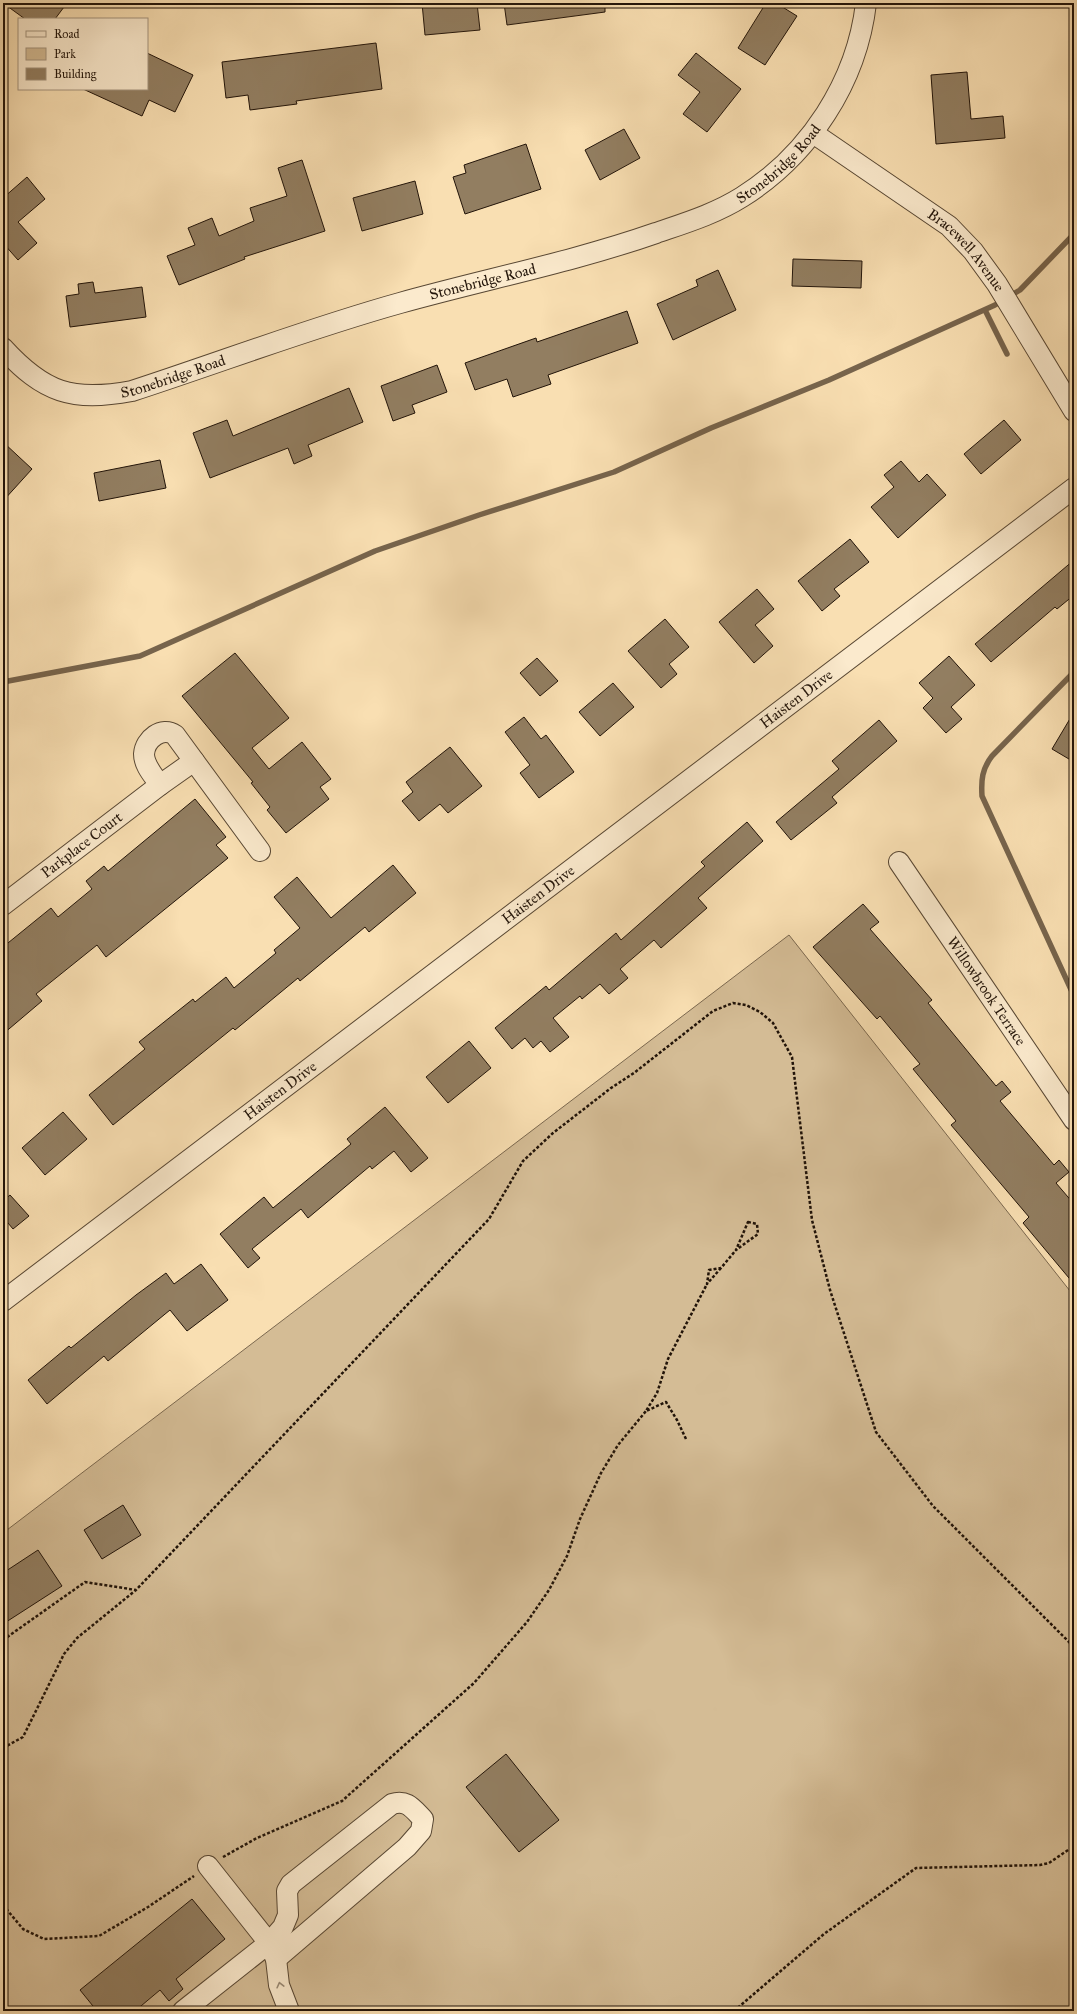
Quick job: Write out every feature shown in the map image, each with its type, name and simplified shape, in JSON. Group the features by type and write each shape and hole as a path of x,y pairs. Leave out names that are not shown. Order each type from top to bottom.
{"street":[{"name":"Stonebridge Road","path":"3,348 20,366 52,389 70,394 109,396 132,391 390,306 480,281 586,255 690,222 741,198 767,180 791,158 813,133 842,87 851,65 859,41 866,3"},
{"name":"Bracewell Avenue","path":"813,133 949,226 973,251 997,284 1074,411"},
{"name":"Haisten Drive","path":"3,1301 1074,488"},
{"path":"160,785 149,769 144,755 150,740 156,734 163,731 170,731 175,735 260,851"},
{"name":"Parkplace Court","path":"3,905 160,785 194,761"},
{"name":"Willowbrook Terrace","path":"899,862 1071,1111"},
{"path":"183,2011 272,1951 407,1847 421,1831 423,1819 409,1805 399,1802 392,1804 291,1884 287,1891 288,1915 272,1951"},
{"path":"208,1866 272,1951 279,1985 289,2011"}],"path":[{"path":"3,1748 23,1737 64,1654 77,1638 136,1590 489,1219 523,1160 552,1133 611,1088 634,1074 713,1010 733,1003 746,1005 760,1012 769,1019 784,1041 792,1057 812,1220 830,1290 876,1432 933,1506 1074,1647"},
{"path":"3,1905 23,1929 44,1939 99,1936 148,1907 208,1866 256,1838 342,1801 474,1683 527,1622 549,1590 567,1556 580,1519 601,1473 618,1445 646,1411 657,1393 668,1358 707,1284 736,1250 758,1234 757,1224 748,1222 736,1250"},
{"path":"707,1284 710,1270 721,1268"},
{"path":"646,1411 666,1402 686,1440"},
{"path":"3,1640 85,1582 136,1590"},
{"path":"734,2011 824,1934 916,1868 1040,1865 1049,1863 1074,1846"}],"green space":[{"path":"789,935 1074,1296 1074,2005 1067,2011 3,2011 3,1533"}],"building":[{"path":"3,3 67,3 56,18 24,18"},
{"path":"422,3 477,3 480,30 425,35"},
{"path":"504,3 605,3 605,12 507,25"},
{"path":"766,3 776,3 797,16 765,65 738,48"},
{"path":"376,43 382,89 296,101 297,104 250,110 248,95 226,98 222,62"},
{"path":"148,53 193,75 175,112 149,100 142,116 85,90 148,90"},
{"path":"696,53 741,89 707,132 683,114 700,92 678,75"},
{"path":"967,72 971,119 1003,116 1005,138 936,144 931,75"},
{"path":"624,129 640,158 600,180 585,150"},
{"path":"526,144 541,189 465,214 453,177 466,173 464,165"},
{"path":"302,160 325,231 244,257 245,259 179,285 167,256 195,245 188,228 212,218 219,236 254,221 250,208 287,196 278,168"},
{"path":"27,177 45,199 18,222 37,243 18,260 3,243 3,198"},
{"path":"415,181 423,214 362,231 353,198"},
{"path":"793,259 862,261 861,288 792,286"},
{"path":"718,270 736,310 673,340 657,304 698,286 696,280"},
{"path":"93,282 95,293 142,287 146,317 70,327 66,296 79,294 78,284"},
{"path":"627,311 638,343 548,375 551,384 513,397 507,379 475,390 465,363 536,338 537,342"},
{"path":"437,365 447,392 412,405 415,413 393,421 381,386"},
{"path":"349,388 363,422 308,445 312,456 294,464 288,448 210,478 193,433 227,420 233,436"},
{"path":"1004,420 1021,440 981,474 964,454"},
{"path":"3,442 32,469 3,501"},
{"path":"160,460 166,488 99,501 94,473"},
{"path":"901,461 919,482 927,474 946,495 898,538 871,507 894,487 884,475"},
{"path":"850,539 869,562 834,589 840,596 822,611 798,581"},
{"path":"1074,560 1074,595 1057,609 1055,607 991,662 975,644"},
{"path":"757,589 774,609 755,625 773,646 754,663 719,622"},
{"path":"665,619 689,647 669,664 677,674 661,688 628,651"},
{"path":"235,653 289,718 252,748 269,769 302,742 331,779 320,787 329,799 286,833 267,810 270,807 251,783 253,782 182,696"},
{"path":"949,656 975,685 951,707 962,719 946,733 923,708 933,698 919,683"},
{"path":"537,658 558,681 540,696 520,673"},
{"path":"613,683 634,707 600,736 579,712"},
{"path":"1074,712 1074,762 1052,749"},
{"path":"524,717 541,739 546,735 574,772 539,798 520,773 530,765 505,732"},
{"path":"879,720 897,741 832,797 837,803 791,840 776,822 839,769 832,761"},
{"path":"450,747 482,786 448,813 440,804 419,821 402,801 413,792 406,782"},
{"path":"195,799 226,837 216,845 228,858 106,957 97,945 36,994 42,1001 3,1034 3,947 51,908 58,917 92,889 86,881 104,866 108,871"},
{"path":"747,822 763,841 698,898 707,908 661,948 654,940 620,969 628,978 609,994 600,984 582,999 580,996 553,1018 569,1037 550,1052 541,1041 533,1048 525,1038 512,1049 495,1028 546,986 549,990 616,933 621,940 705,866 701,862"},
{"path":"393,865 416,893 369,932 365,927 300,981 298,978 235,1030 233,1028 113,1125 89,1095 145,1049 139,1042 193,999 195,1002 226,977 234,988 276,953 274,950 300,928 274,897 297,877 331,918"},
{"path":"863,904 879,922 870,929 932,1000 928,1003 996,1086 1002,1081 1011,1092 1000,1101 1054,1165 1059,1160 1069,1172 1056,1183 1074,1204 1074,1284 1023,1223 1029,1217 951,1125 956,1121 913,1069 920,1064 880,1016 877,1019 813,947"},
{"path":"469,1041 491,1068 448,1103 426,1077"},
{"path":"385,1107 428,1158 411,1172 394,1151 372,1169 370,1166 308,1218 301,1209 252,1249 260,1258 248,1268 220,1234 264,1197 273,1208 351,1144 347,1139"},
{"path":"63,1112 87,1139 45,1175 22,1148"},
{"path":"10,1195 29,1216 13,1229 3,1217 3,1201"},
{"path":"201,1264 228,1300 187,1331 170,1310 108,1361 104,1356 47,1404 28,1380 69,1346 71,1348 136,1295 166,1273 174,1284"},
{"path":"123,1505 141,1535 102,1559 84,1530"},
{"path":"38,1550 62,1586 3,1624 3,1573"},
{"path":"506,1754 559,1820 519,1852 466,1787"},
{"path":"192,1899 225,1939 176,1979 183,1989 169,2001 160,1990 135,2011 97,2011 80,1990"}],"waterway":[{"path":"3,682 140,656 375,551 479,515 614,472 711,428 829,380 995,305 1020,290 1074,234"},
{"path":"985,310 1007,354"},
{"path":"1074,672 992,756 986,765 982,780 982,796 1074,996"}]}
